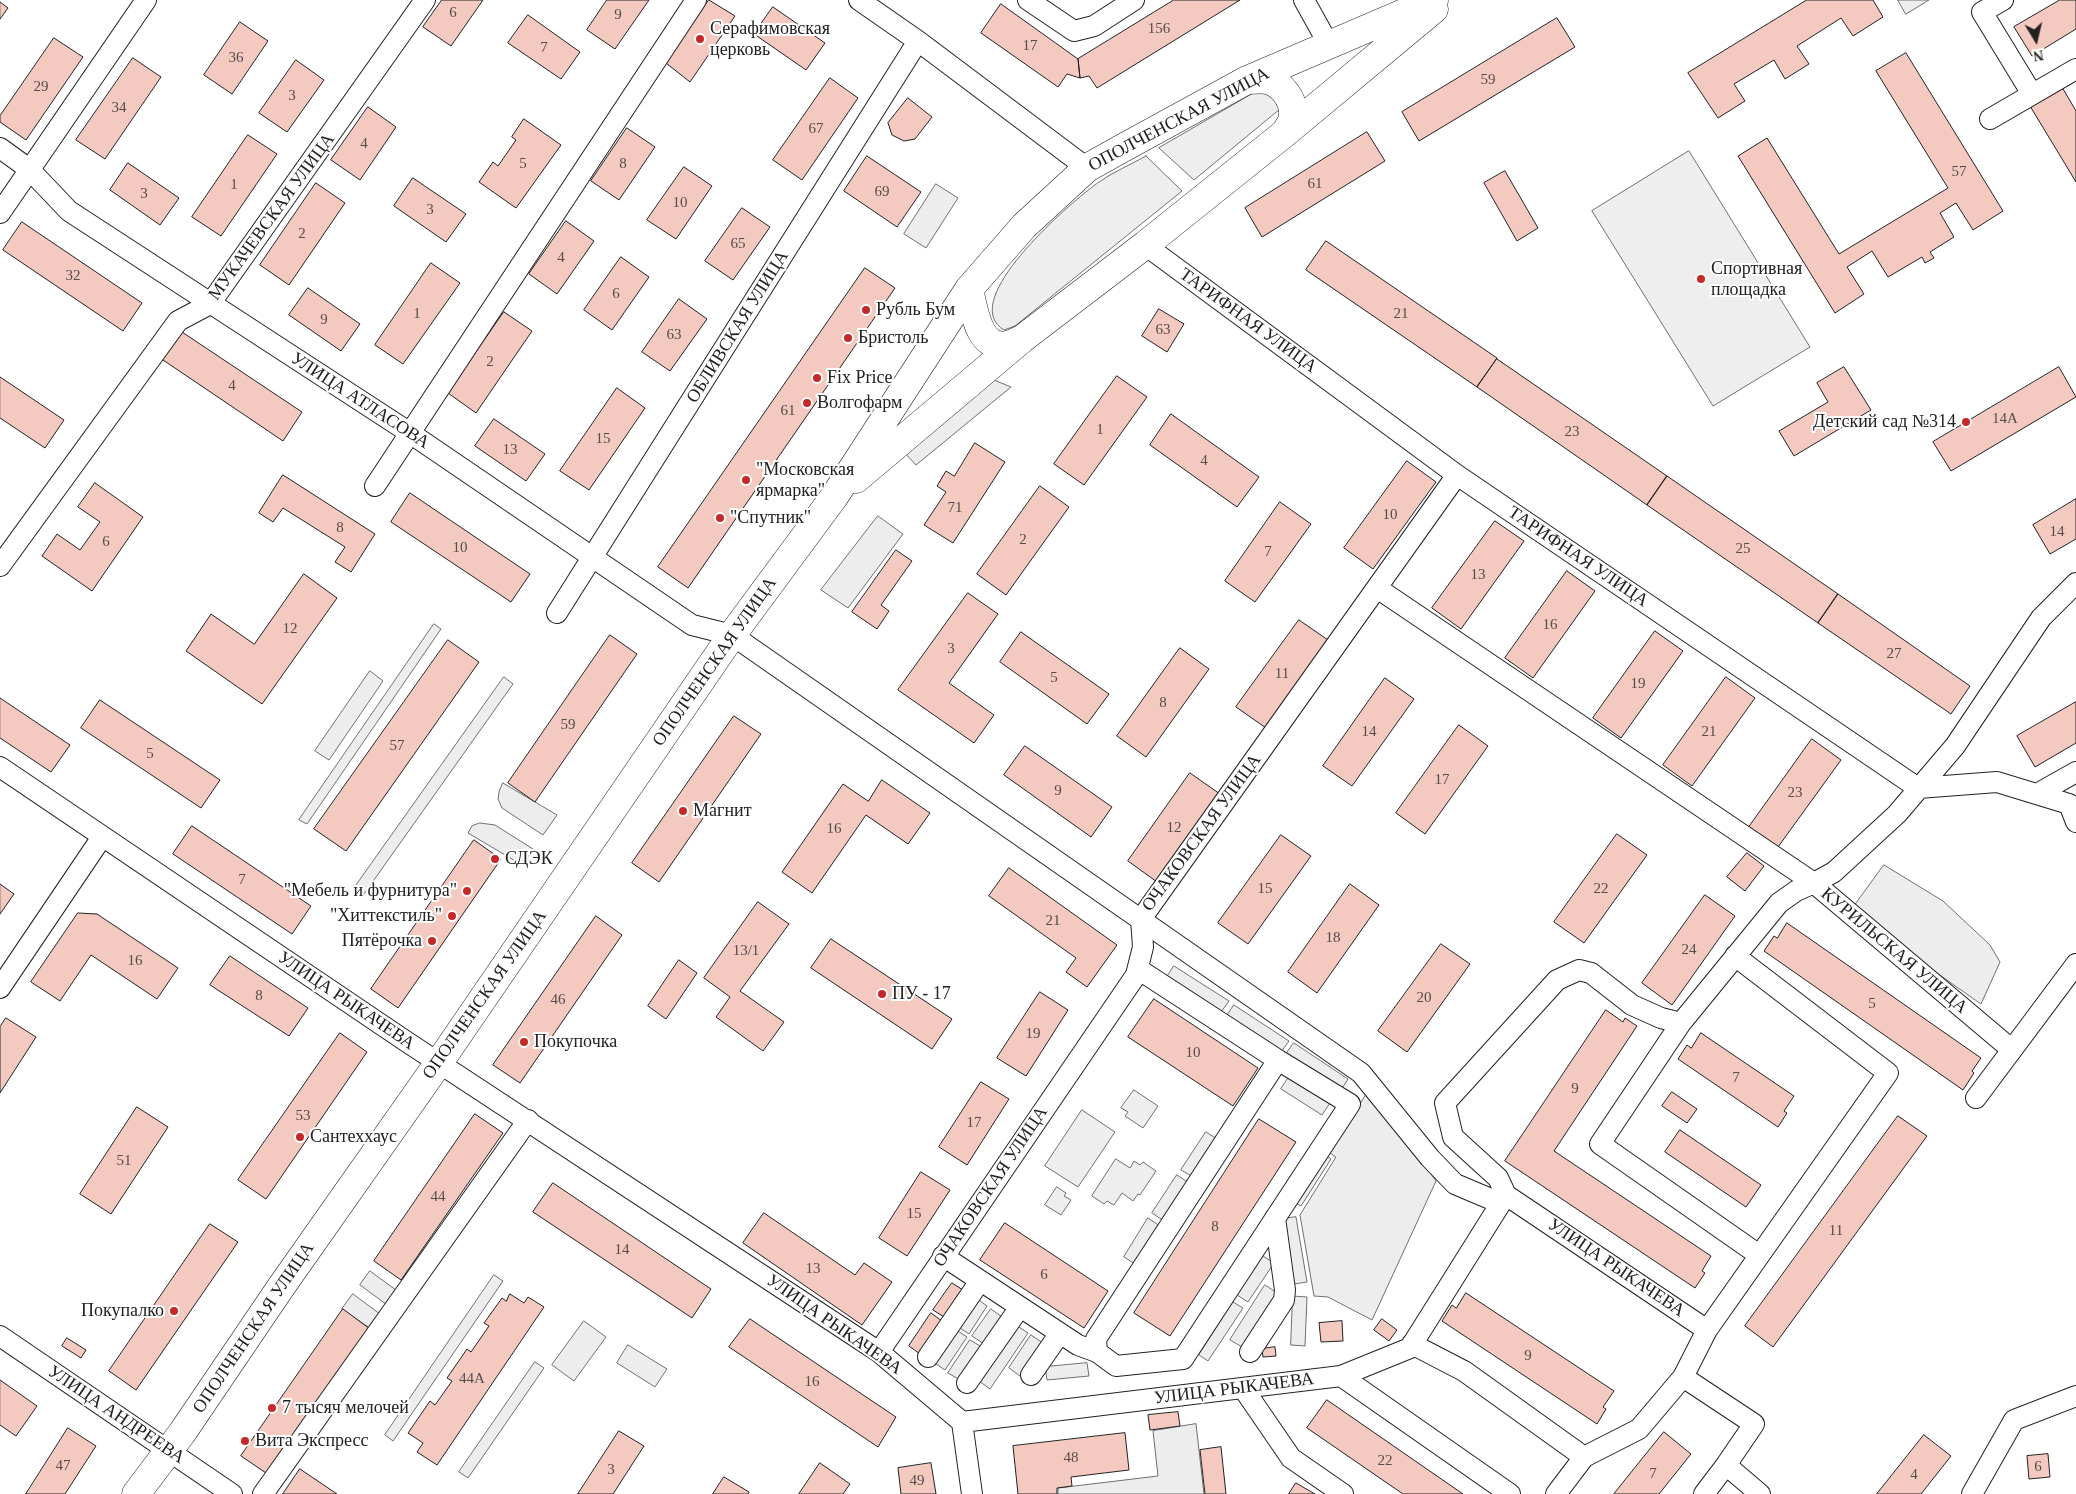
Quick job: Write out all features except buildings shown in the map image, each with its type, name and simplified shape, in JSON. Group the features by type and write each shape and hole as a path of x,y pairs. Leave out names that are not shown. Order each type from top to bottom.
{"highway":[{"name":"ОПОЛЧЕНСКАЯ УЛИЦА","path":"136,1494 169,1451 732,635 834,497 969,290 1024,226 1087,168 1247,80 1434,0"},
{"name":"ОПОЛЧЕНСКАЯ УЛИЦА","path":"834,497 1022,339 1285,134 1445,0"},
{"path":"1247,80 1267,80 1278,84 1284,90 1293,106 1293,117 1285,134"},
{"path":"969,290 978,325 989,340 997,344 1007,345 1022,339"}],"street":[{"path":"0,213 146,0"},
{"name":"МУКАЧЕВСКАЯ УЛИЦА","path":"0,566 178,321 210,304 426,0"},
{"path":"375,486 696,0"},
{"path":"859,0 918,41 1087,168"},
{"path":"1028,0 1074,31 1094,26 1134,0"},
{"path":"1304,0 1329,45"},
{"path":"2003,0 1978,6 2032,94"},
{"name":"ОБЛИВСКАЯ УЛИЦА","path":"557,613 918,41"},
{"path":"1990,119 2076,69"},
{"name":"УЛИЦА АТЛАСОВА","path":"0,148 29,170 69,211 410,433 692,625 732,635"},
{"name":"ТАРИФНАЯ УЛИЦА","path":"1145,245 1457,475 1918,788"},
{"name":"ОЧАКОВСКАЯ УЛИЦА","path":"879,1352 1136,975 1143,947 1141,919 1457,475"},
{"path":"1377,588 1814,883 1834,872 1897,814 1955,746 2041,618 2076,584"},
{"path":"732,635 1361,1074 1430,1158 1456,1184 1500,1203 1506,1195 1498,1178 1453,1137 1445,1103 1557,980 1579,970 1591,973 1632,1005 1662,1018 1681,1023"},
{"name":"УЛИЦА РЫКАЧЕВА","path":"0,767 438,1063 528,1120 879,1352 962,1422 1341,1376 1410,1348 1506,1195 1707,1330"},
{"path":"2037,794 2076,772"},
{"path":"1918,788 1997,782 2069,804 2076,822"},
{"path":"0,988 102,837"},
{"name":"КУРИЛЬСКАЯ УЛИЦА","path":"1759,1255 1600,1144 1681,1023 1779,903 1796,891 1814,883 2011,1049"},
{"path":"1556,1494 1584,1457 1639,1429 1682,1377 1707,1330 1888,1073 1735,956"},
{"path":"1976,1098 2076,964"},
{"path":"943,1256 1078,1345 1097,1352 1116,1366 1183,1359 1350,1104 1278,1060 1138,969"},
{"path":"1097,1352 1096,1339 1278,1060"},
{"path":"264,1494 528,1120"},
{"path":"1250,1352 1284,1300 1285,1290 1275,1218"},
{"path":"928,1357 980,1281"},
{"path":"967,1383 1020,1307"},
{"path":"1031,1375 1060,1333"},
{"name":"УЛИЦА АНДРЕЕВА","path":"0,1336 232,1494"},
{"path":"1412,1344 1464,1371 1584,1457"},
{"path":"1341,1376 1510,1494"},
{"path":"1682,1377 1754,1424 1704,1494"},
{"path":"1243,1388 1291,1458 1343,1494"},
{"path":"1972,1494 2014,1420 2076,1396"},
{"path":"962,1422 972,1494"},
{"path":"1726,1465 1760,1494"}],"shaded area":[{"path":"1898,0 1929,0 1906,14"},
{"path":"1259,90 1276,95 1280,109 1194,180 1159,148"},
{"name":"Спортивная площадка","path":"1689,151 1810,347 1713,406 1592,211"},
{"path":"1146,156 1182,191 1015,326 1004,330 993,316 995,297 1006,275 1023,252 1085,192 1110,175"},
{"path":"936,184 958,198 926,248 904,234"},
{"path":"994,380 1011,387 916,465 904,452"},
{"path":"878,516 903,534 848,608 821,590"},
{"path":"434,624 441,629 307,824 299,820"},
{"path":"370,671 383,681 329,760 315,751"},
{"path":"504,677 513,684 364,894 355,887"},
{"path":"503,783 557,815 543,835 502,808 498,799"},
{"path":"480,823 495,825 533,849 522,865 468,833 472,826"},
{"path":"1884,865 1943,901 1990,945 2000,962 1981,1004 1850,912"},
{"path":"1174,966 1229,1001 1221,1012 1167,977"},
{"path":"1234,1005 1289,1041 1281,1052 1227,1016"},
{"path":"1294,1043 1348,1079 1341,1090 1286,1054"},
{"path":"1291,1074 1332,1100 1322,1115 1281,1089"},
{"path":"1134,1090 1158,1106 1143,1128 1125,1116 1128,1112 1121,1108"},
{"path":"1369,1090 1436,1181 1372,1320 1328,1297 1314,1296 1300,1215 1336,1157 1330,1153"},
{"path":"1082,1110 1115,1132 1078,1187 1045,1166"},
{"path":"1206,1132 1217,1139 1193,1177 1181,1170"},
{"path":"1327,1156 1331,1159 1301,1206 1296,1203"},
{"path":"1116,1159 1130,1168 1134,1161 1140,1165 1143,1162 1156,1171 1140,1195 1138,1194 1133,1201 1122,1193 1114,1205 1107,1201 1104,1204 1092,1196"},
{"path":"1177,1175 1189,1183 1164,1221 1152,1213"},
{"path":"1057,1187 1066,1193 1064,1196 1071,1200 1061,1215 1045,1205"},
{"path":"1296,1217 1307,1282 1294,1284 1283,1219"},
{"path":"1148,1218 1160,1226 1135,1264 1124,1257"},
{"path":"1263,1256 1274,1263 1248,1302 1237,1295"},
{"path":"370,1271 400,1293 390,1307 360,1285"},
{"path":"494,1275 503,1281 393,1441 385,1435"},
{"path":"1265,1285 1279,1294 1244,1348 1230,1340"},
{"path":"353,1294 384,1317 374,1331 342,1309"},
{"path":"1293,1296 1307,1297 1305,1346 1291,1345"},
{"path":"976,1298 987,1306 969,1334 957,1326"},
{"path":"1233,1302 1243,1308 1208,1361 1199,1355"},
{"path":"991,1309 1002,1317 984,1344 972,1336"},
{"path":"584,1321 606,1337 574,1381 552,1365"},
{"path":"1016,1325 1028,1333 990,1389 979,1381"},
{"path":"955,1329 967,1337 945,1370 933,1362"},
{"path":"1031,1335 1043,1343 1020,1376 1009,1368"},
{"path":"970,1340 982,1347 960,1380 948,1373"},
{"path":"628,1345 667,1369 655,1387 617,1363"},
{"path":"535,1362 544,1368 468,1478 459,1472"},
{"path":"1087,1363 1089,1376 1047,1380 1045,1367"},
{"path":"1196,1424 1204,1494 1058,1494 1058,1488 1158,1476 1153,1431"}],"place":[{"name":"Серафимовская церковь","path":"700,39"},
{"name":"Спортивная площадка","path":"1701,279"},
{"name":"Рубль Бум","path":"866,310"},
{"name":"Бристоль","path":"848,338"},
{"name":"Fix Price","path":"817,378"},
{"name":"Волгофарм","path":"807,403"},
{"name":"Детский сад №314","path":"1966,422"},
{"name":"\"Московская ярмарка\"","path":"746,480"},
{"name":"\"Спутник\"","path":"720,518"},
{"name":"Магнит","path":"683,811"},
{"name":"СДЭК","path":"495,859"},
{"name":"\"Мебель и фурнитура\"","path":"467,891"},
{"name":"\"Хиттекстиль\"","path":"452,916"},
{"name":"Пятёрочка","path":"432,941"},
{"name":"ПУ - 17","path":"882,994"},
{"name":"Покупочка","path":"524,1042"},
{"name":"Сантеххаус","path":"300,1137"},
{"name":"Покупалко","path":"174,1311"},
{"name":"7 тысяч мелочей","path":"272,1408"},
{"name":"Вита Экспресс","path":"245,1441"}]}
